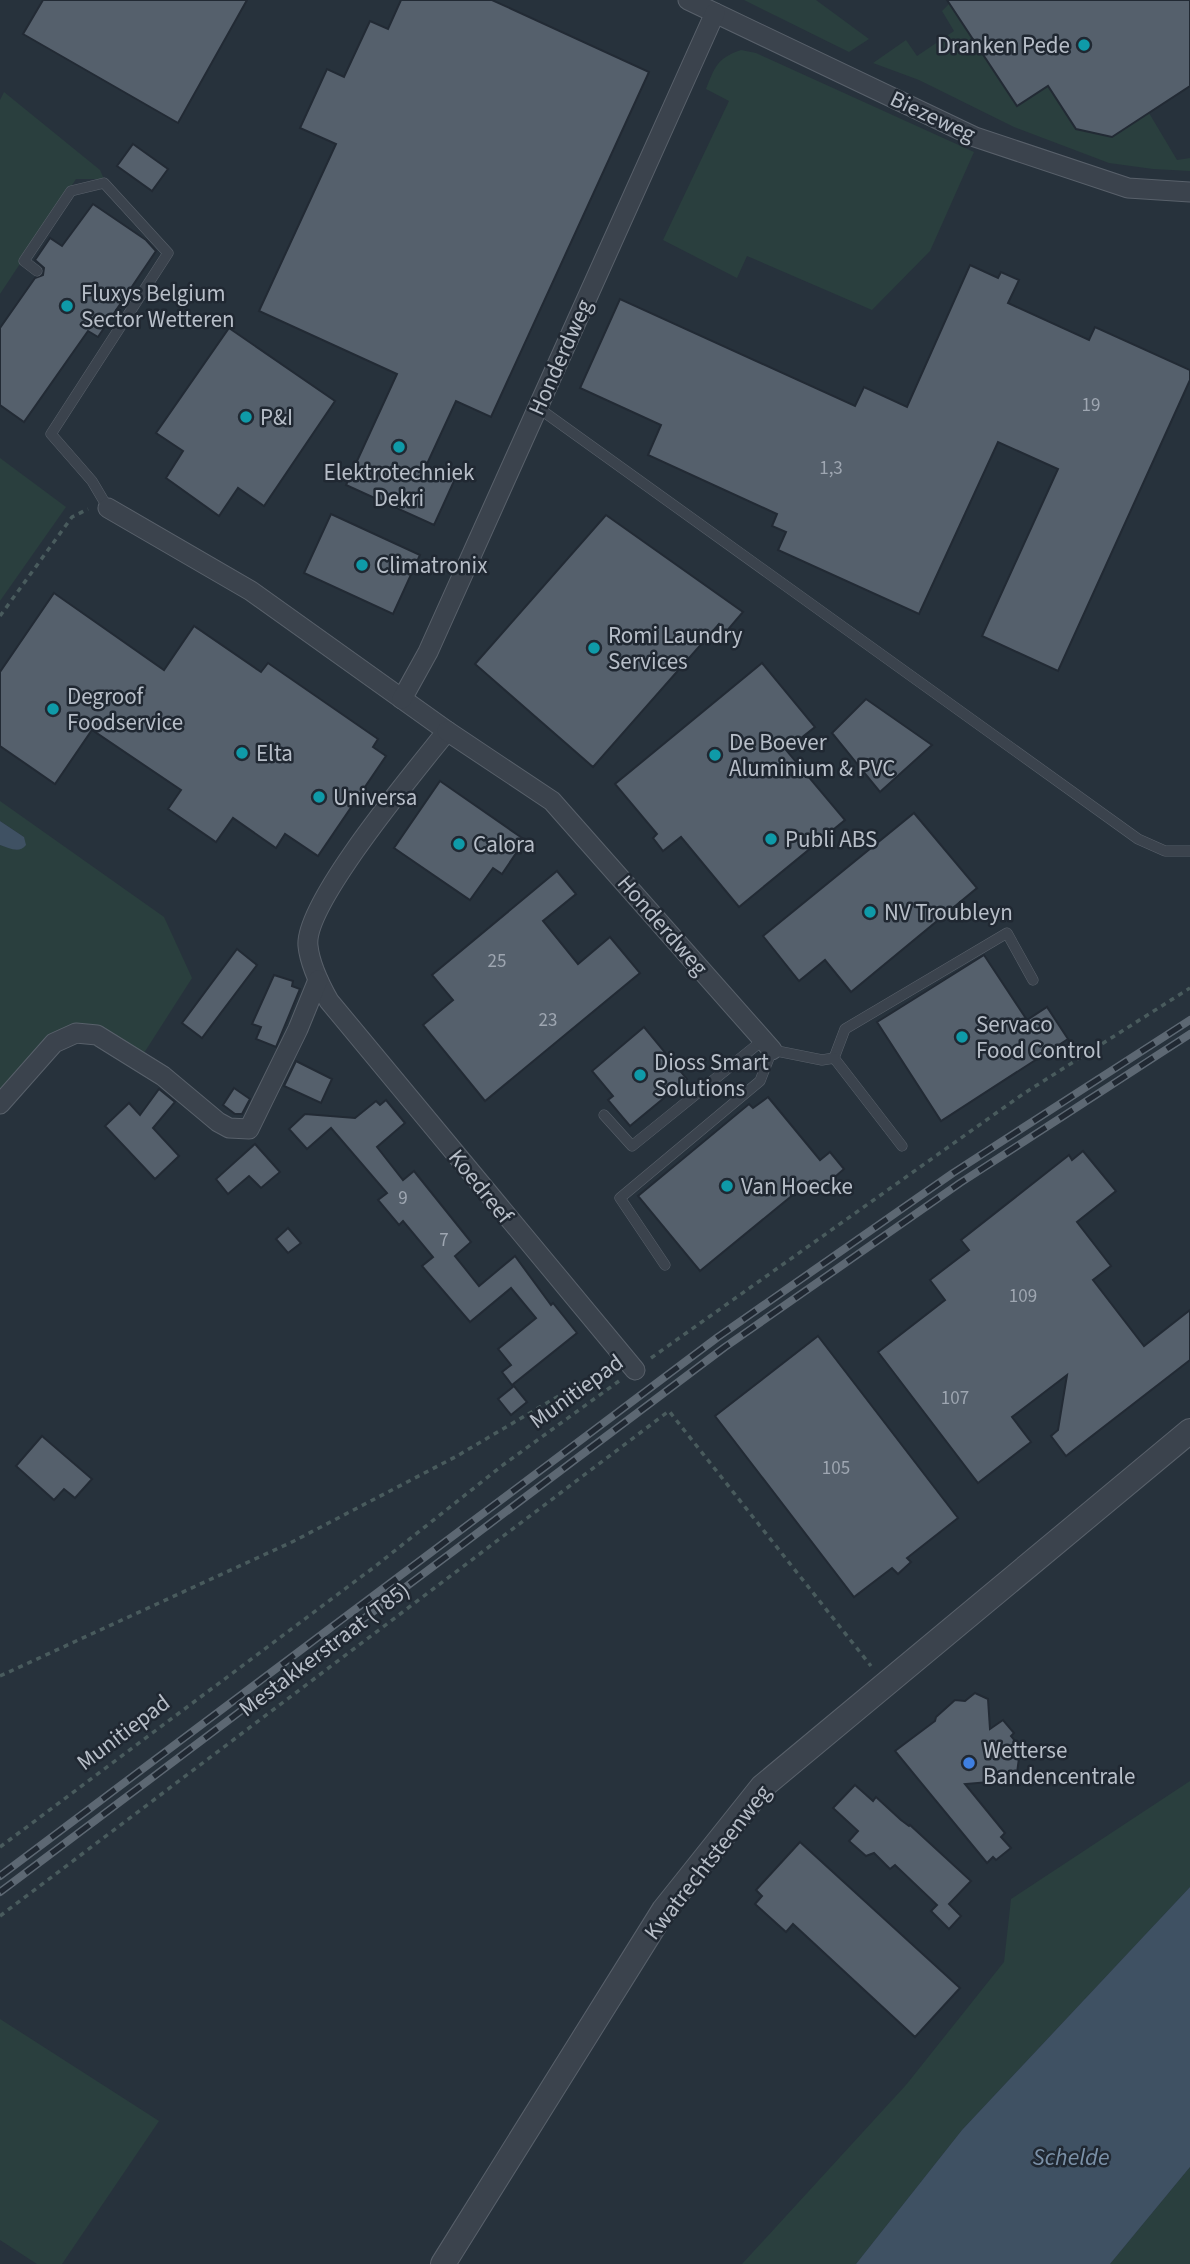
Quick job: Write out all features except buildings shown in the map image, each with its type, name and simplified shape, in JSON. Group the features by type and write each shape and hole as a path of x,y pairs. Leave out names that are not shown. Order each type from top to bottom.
{"street":[{"name":"Biezeweg","path":"688,0 975,137 1128,188 1190,192"},
{"name":"Honderdweg","path":"402,699 428,652 715,13"},
{"name":"Honderdweg","path":"108,508 251,591 447,731 552,802 768,1045"},
{"path":"0,1104 54,1043 76,1033 97,1035 163,1076 218,1122 229,1128 249,1129 298,1029 318,980 308,944 313,920 324,897 373,825 447,731"},
{"name":"Koedreef","path":"318,980 329,1001 629,1364"},
{"name":"Kwatrechtsteenweg","path":"443,2264 664,1910 762,1787 1190,1431"}],"lane":[{"path":"37,271 24,261 71,191 104,183 168,253 51,434 92,481 108,508"},
{"path":"537,407 1139,839 1165,851 1190,851"},
{"path":"834,1058 845,1029 1007,933 1033,980"},
{"path":"768,1045 822,1060 834,1058"},
{"path":"604,1115 632,1146 768,1045"},
{"path":"665,1265 620,1198 760,1081 768,1045"},
{"path":"834,1058 902,1146"}],"path":[{"path":"0,616 72,517 88,509 108,508"},
{"name":"Munitiepad","path":"0,1847 373,1568 629,1364 1001,1110 1190,988"},
{"path":"0,1676 294,1541 629,1364"},
{"name":"Mestakkerstraat (T85)","path":"0,1916 669,1411 885,1685"}],"green space":[{"path":"744,0 816,0 869,39 849,52"},
{"path":"949,4 1048,86 1076,129 1112,137 1149,113 1177,160 1190,158 1190,171 1109,163 1014,127 919,80 873,63 906,40 917,56 954,31 942,11"},
{"path":"741,50 756,53 974,152 930,251 872,310 747,256 737,278 663,240 729,101 706,89 709,81 722,60"},
{"path":"4,92 100,170 104,179 76,179 0,294 0,100"},
{"path":"0,458 66,507 0,601"},
{"path":"0,801 164,917 192,978 144,1053 103,1031 86,1027 0,1092 0,845 17,850 24,837 0,821"},
{"path":"1190,1781 1190,1887 962,2130 856,2264 742,2264 906,2085 1004,1962 1011,1899"},
{"path":"0,2019 159,2121 62,2264 37,2264 0,2240"},
{"path":"1190,2167 1190,2264 1110,2264"}],"water":[{"path":"0,821 24,837 26,845 23,848 14,849 0,845"},
{"name":"Schelde","path":"1190,1887 1190,2167 1110,2264 856,2264 962,2130"}],"railway":[{"path":"0,1876 718,1337 953,1173 1190,1020"},
{"path":"0,1892 725,1347 960,1183 1190,1034"}],"place":[{"name":"Dranken Pede","path":"1084,45"},
{"name":"Fluxys Belgium Sector Wetteren","path":"67,306"},
{"name":"P&I","path":"246,417"},
{"name":"Elektrotechniek Dekri","path":"399,447"},
{"name":"Climatronix","path":"362,565"},
{"name":"Romi Laundry Services","path":"594,648"},
{"name":"Degroof Foodservice","path":"53,709"},
{"name":"Elta","path":"242,753"},
{"name":"De Boever Aluminium & PVC","path":"715,755"},
{"name":"Universa","path":"319,797"},
{"name":"Publi ABS","path":"771,839"},
{"name":"Calora","path":"459,844"},
{"name":"NV Troubleyn","path":"870,912"},
{"name":"Servaco Food Control","path":"962,1037"},
{"name":"Dioss Smart Solutions","path":"640,1075"},
{"name":"Van Hoecke","path":"727,1186"},
{"name":"Wetterse Bandencentrale","path":"969,1763"}]}
